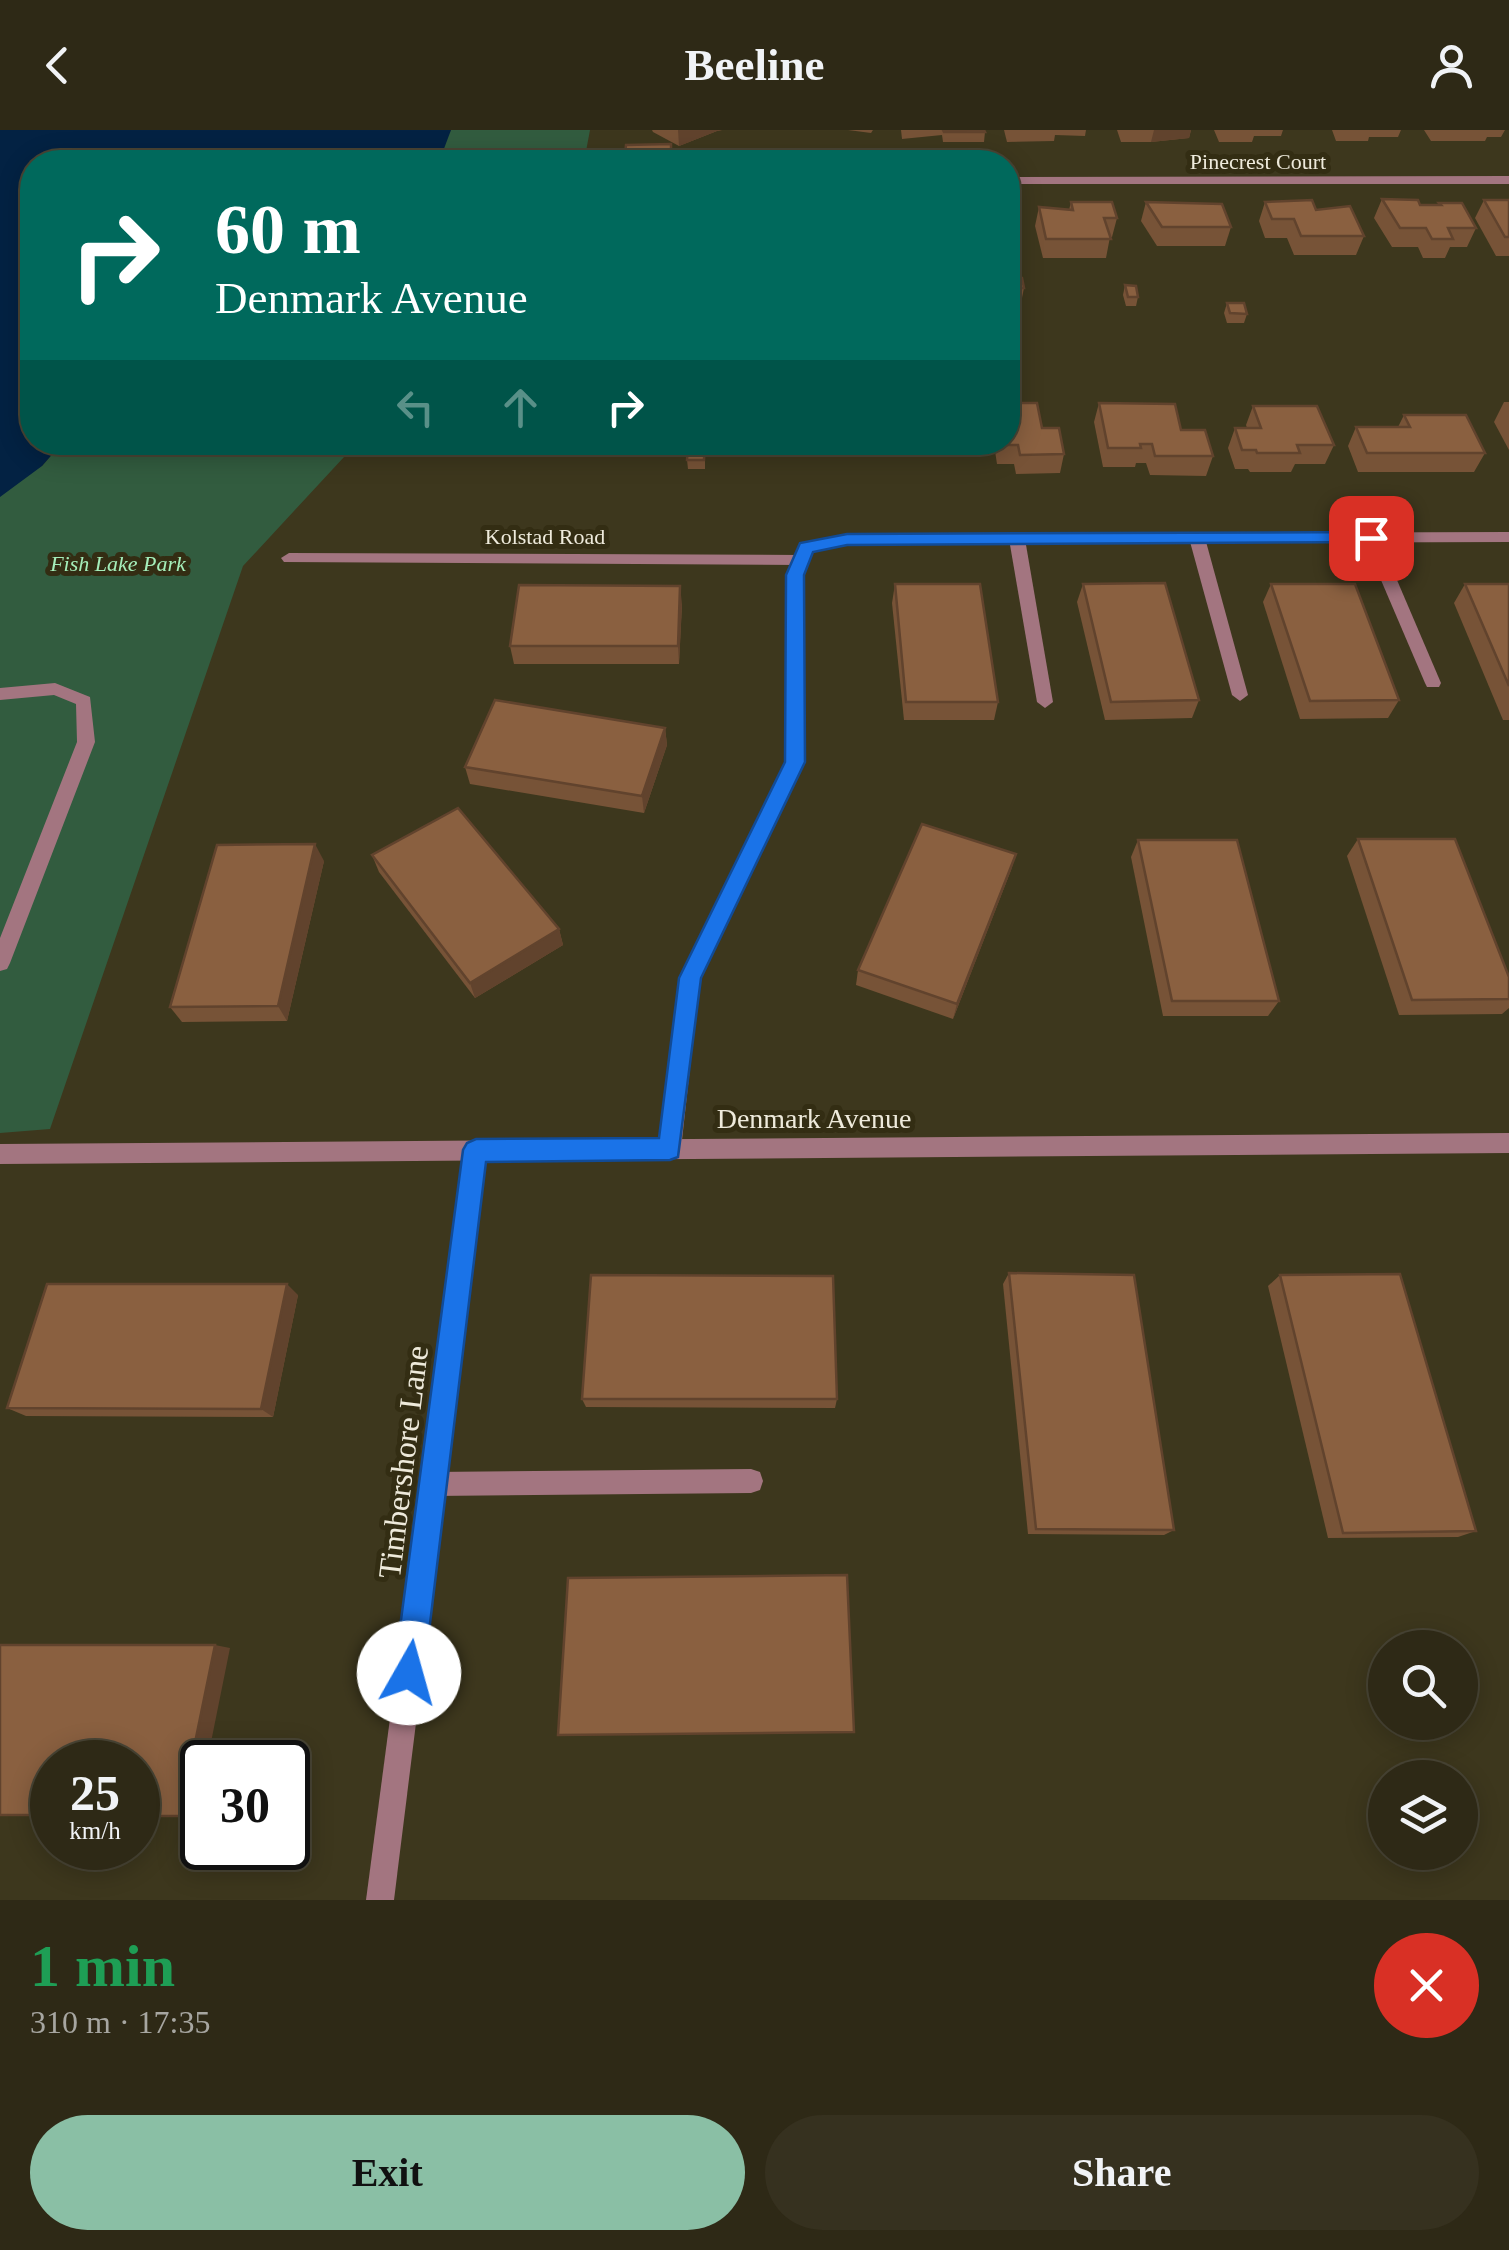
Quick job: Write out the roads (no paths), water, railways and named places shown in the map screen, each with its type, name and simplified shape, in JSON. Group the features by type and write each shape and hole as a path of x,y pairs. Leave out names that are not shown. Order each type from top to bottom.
{"street":[{"name":"Pinecrest Court","path":"1020,182 1509,180"},
{"path":"1196,538 1240,695"},
{"path":"1371,538 1433,683"},
{"name":"Kolstad Road","path":"289,558 804,554 847,539 1509,538"},
{"path":"1017,539 1045,702"},
{"path":"670,1149 690,978 795,762 795,575 804,554"},
{"path":"0,694 55,689 84,702 86,742 0,963"},
{"name":"Denmark Avenue","path":"0,1154 1509,1143"},
{"name":"Timbershore Lane","path":"380,1900 476,1150"},
{"path":"433,1484 751,1481"}],"water":[{"path":"0,130 451,130 444,150 20,150 20,455 52,455 0,497"}],"park label":[{"name":"Fish Lake Park","path":"118,563"}]}
